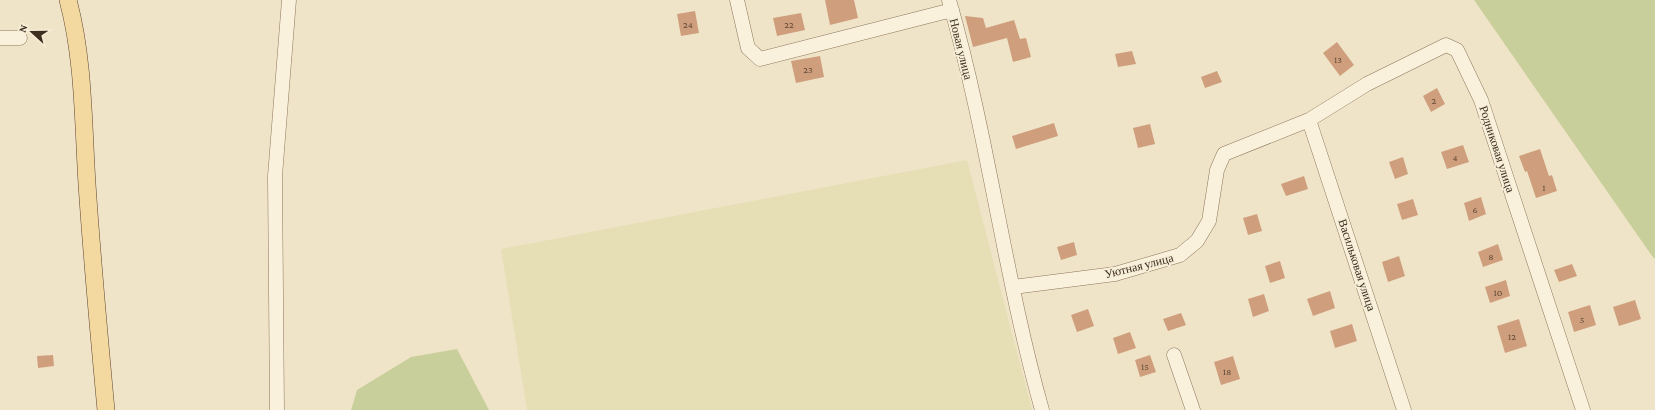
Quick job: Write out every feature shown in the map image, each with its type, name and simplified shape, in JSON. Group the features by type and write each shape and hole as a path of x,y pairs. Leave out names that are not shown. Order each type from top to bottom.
{"main road":[{"path":"68,0 72,14 82,90 94,278 106,410"}],"street":[{"path":"277,410 275,176 289,0"},
{"path":"737,0 748,48 760,59 950,5"},
{"name":"Новая улица","path":"950,5 973,97 1013,287 1042,410"},
{"path":"0,38 20,38"},
{"name":"Родниковая улица","path":"1309,120 1367,84 1429,52 1446,45 1457,50 1481,100 1583,410"},
{"name":"Уютная улица","path":"1013,287 1115,274 1180,255 1197,241 1209,221 1217,170 1224,154 1309,120"},
{"name":"Васильковая улица","path":"1309,120 1404,410"},
{"path":"1174,355 1194,410"}],"shaded area":[{"path":"967,160 1032,410 527,410 501,249"}],"green space":[{"path":"1474,0 1655,0 1655,259 1652,256"},
{"path":"457,349 489,410 351,410 357,390 411,357"}],"building":[{"path":"825,0 854,0 858,18 830,25"},
{"path":"695,11 699,33 681,36 677,14"},
{"path":"801,13 805,30 777,36 773,18"},
{"path":"965,16 983,18 986,28 1014,20 1020,39 1026,38 1031,57 1013,62 1007,38 973,47"},
{"path":"1337,42 1354,65 1340,76 1323,53"},
{"path":"1132,51 1136,64 1118,67 1115,54"},
{"path":"820,56 824,77 796,83 791,61"},
{"path":"1217,71 1222,82 1205,88 1201,77"},
{"path":"1437,88 1445,104 1431,112 1423,96"},
{"path":"1054,123 1058,136 1016,149 1012,136"},
{"path":"1150,124 1155,144 1138,148 1133,128"},
{"path":"1463,145 1469,162 1447,169 1441,152"},
{"path":"1540,149 1549,176 1552,175 1557,191 1536,198 1527,171 1525,172 1519,156"},
{"path":"1403,157 1408,174 1395,179 1389,162"},
{"path":"1304,176 1308,189 1286,196 1281,184"},
{"path":"1481,197 1486,214 1469,221 1464,203"},
{"path":"1413,199 1418,215 1402,220 1397,204"},
{"path":"1257,214 1262,231 1248,235 1243,218"},
{"path":"1074,242 1077,255 1061,260 1057,247"},
{"path":"1498,244 1503,260 1483,267 1478,252"},
{"path":"1399,256 1405,276 1388,282 1382,262"},
{"path":"1280,261 1285,278 1270,283 1265,266"},
{"path":"1572,264 1577,276 1559,282 1554,270"},
{"path":"1506,280 1510,296 1490,303 1485,287"},
{"path":"1330,291 1335,308 1313,316 1307,299"},
{"path":"1264,294 1269,311 1253,317 1248,299"},
{"path":"1635,300 1641,319 1619,326 1613,307"},
{"path":"1590,305 1596,325 1574,332 1568,312"},
{"path":"1088,309 1094,326 1077,332 1071,315"},
{"path":"1181,313 1186,325 1168,331 1163,319"},
{"path":"1519,319 1527,346 1505,353 1497,326"},
{"path":"1352,324 1357,341 1335,348 1330,331"},
{"path":"1130,332 1136,348 1118,354 1113,338"},
{"path":"53,355 54,366 38,368 37,356"},
{"path":"1150,355 1156,372 1140,377 1135,360"},
{"path":"1233,356 1240,379 1221,385 1214,362"}]}
